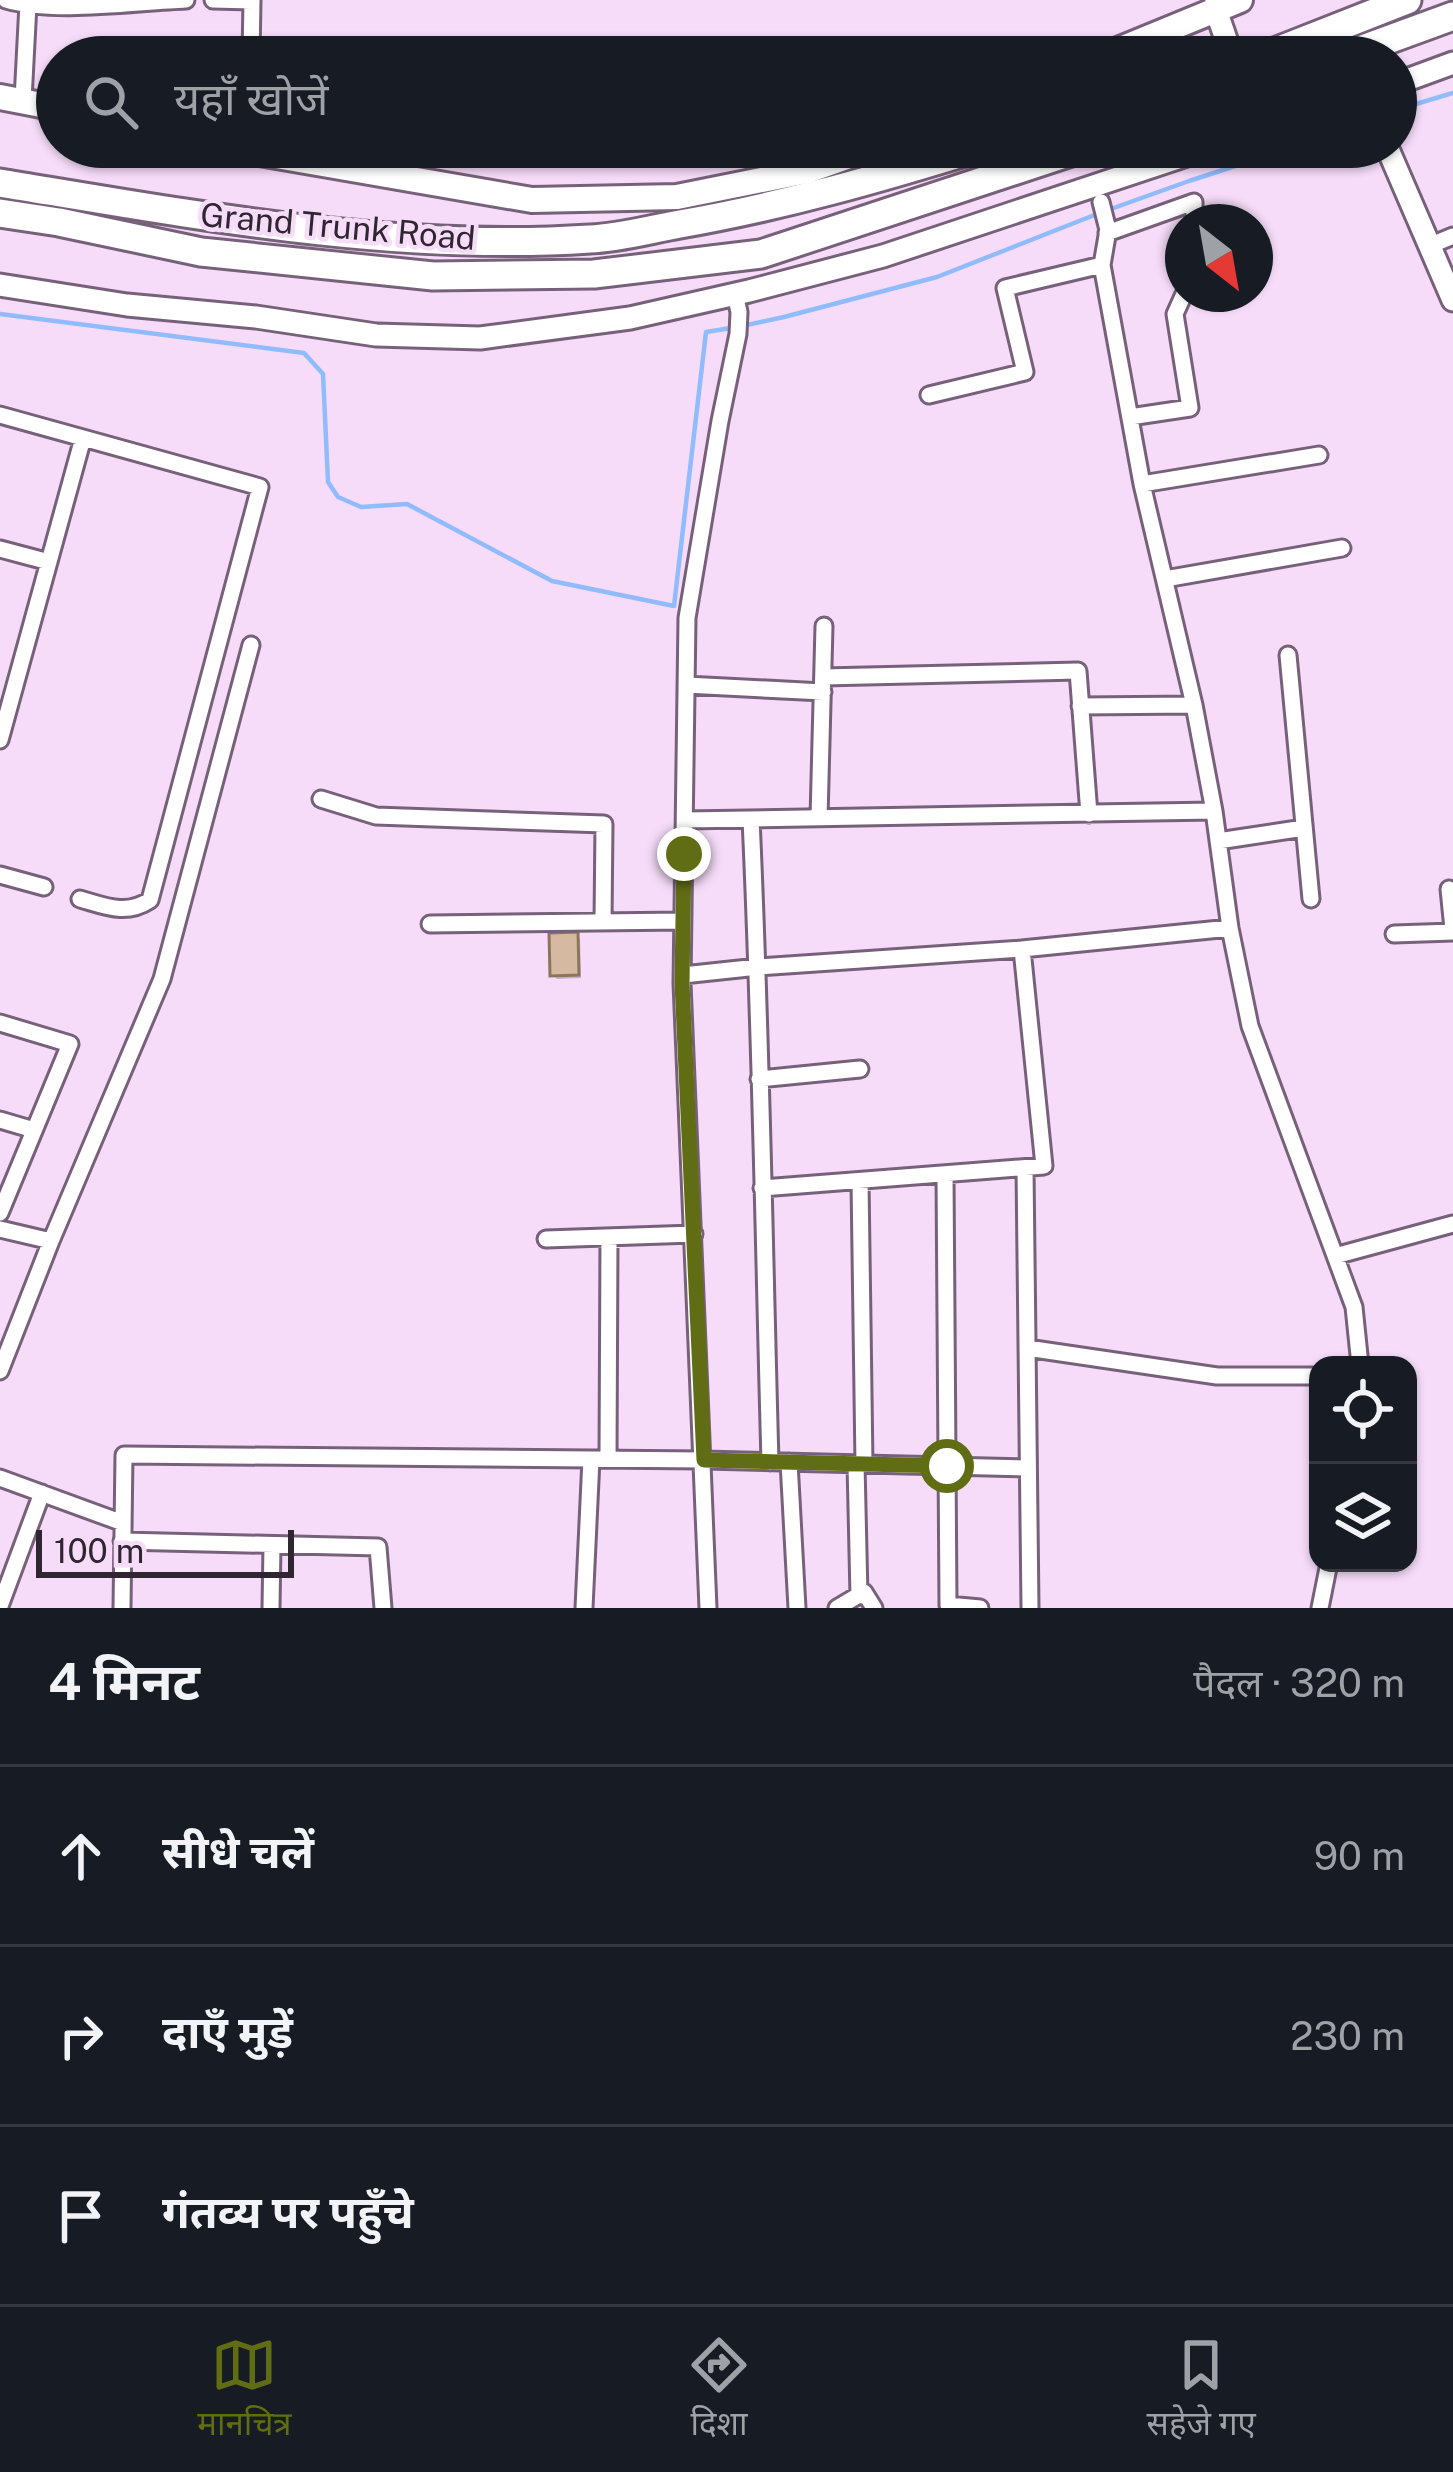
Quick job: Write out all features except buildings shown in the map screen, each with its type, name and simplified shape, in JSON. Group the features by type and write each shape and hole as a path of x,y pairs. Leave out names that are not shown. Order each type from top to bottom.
{"highway":[{"path":"1315,36 1407,0"},
{"path":"1398,36 1453,16"},
{"name":"Grand Trunk Road","path":"0,183 208,217 439,242 594,239 755,211 914,168"},
{"name":"Grand Trunk Road","path":"0,213 200,252 433,277 594,274 761,254 1022,168"}],"main road":[{"path":"1149,36 1224,3"},
{"path":"350,168 532,200 677,197 816,168"}],"street":[{"path":"6,0 73,5 186,0"},
{"path":"213,0 251,0 251,36"},
{"path":"1224,3 1229,36"},
{"path":"12,99 28,4"},
{"path":"1417,76 1453,63"},
{"path":"0,285 376,334 480,338 737,303 1148,168"},
{"path":"1399,168 1453,300"},
{"path":"1101,202 1107,231 1102,266 1142,484 1194,705 1250,1026 1354,1307 1359,1356"},
{"path":"1107,231 1165,211"},
{"path":"1429,246 1453,236"},
{"path":"929,394 1025,372 1005,288 1102,266"},
{"path":"708,1608 682,975 687,618 738,334 737,303"},
{"path":"1130,417 1190,408 1176,312"},
{"path":"0,415 260,487 150,900 120,910 80,898"},
{"path":"0,740 83,438"},
{"path":"1142,484 1319,455"},
{"path":"1165,579 1342,548"},
{"path":"0,549 49,562"},
{"path":"819,818 824,626"},
{"path":"0,1371 162,979 251,645"},
{"path":"1288,656 1311,899"},
{"path":"686,685 823,685 1078,671 1089,814"},
{"path":"1080,706 1194,705"},
{"path":"321,799 376,816 604,824 603,922"},
{"path":"685,820 1214,812"},
{"path":"751,819 770,1462"},
{"path":"1218,841 1304,828"},
{"path":"0,875 44,887"},
{"path":"1394,934 1453,931 1449,889"},
{"path":"430,923 683,921"},
{"path":"682,975 1230,928"},
{"path":"762,1188 1044,1166 1022,949"},
{"path":"0,1022 70,1044 0,1213"},
{"path":"758,1079 860,1069"},
{"path":"0,1120 34,1130"},
{"path":"1025,1168 1030,1608"},
{"path":"945,1174 948,1606 980,1608"},
{"path":"859,1596 860,1180"},
{"path":"1335,1256 1453,1224"},
{"path":"0,1228 51,1241"},
{"path":"546,1239 694,1234"},
{"path":"584,1608 600,1459 610,1237"},
{"path":"1027,1348 1217,1376 1309,1376"},
{"path":"122,1608 124,1454 1028,1468"},
{"path":"789,1462 797,1608"},
{"path":"0,1478 123,1523"},
{"path":"0,1606 43,1493"},
{"path":"122,1541 378,1547 383,1608"},
{"path":"271,1608 272,1545"},
{"path":"1320,1608 1327,1572"},
{"path":"837,1608 864,1592 874,1608"}],"waterway":[{"path":"1417,104 1453,93"},
{"path":"1108,210 1229,168"},
{"path":"742,326 937,277 1097,214"},
{"path":"0,314 304,353 323,374 328,482 338,497 361,507 407,504 552,581 674,606 706,332 731,328"}],"route":[{"path":"684,854 682,983 704,1460 947,1466"}]}
